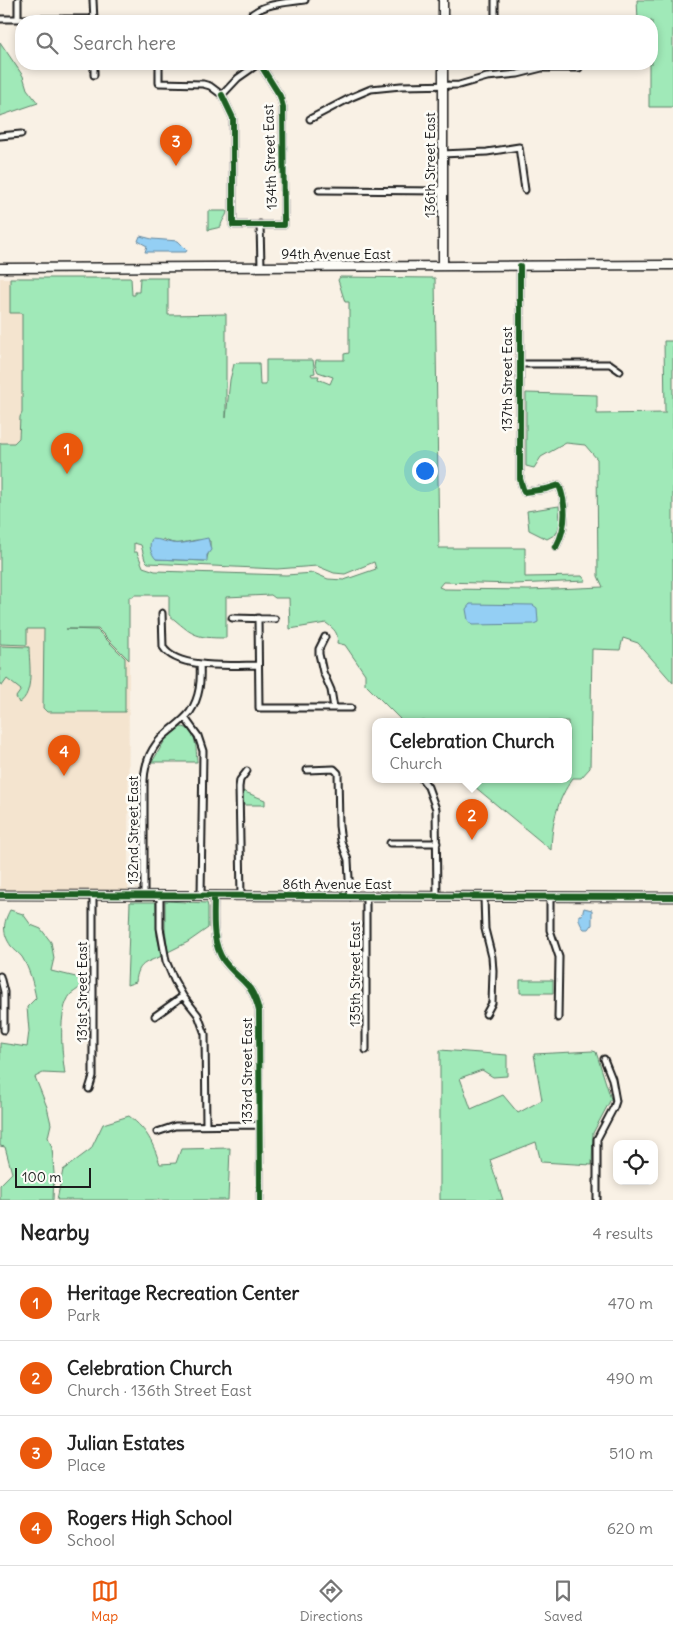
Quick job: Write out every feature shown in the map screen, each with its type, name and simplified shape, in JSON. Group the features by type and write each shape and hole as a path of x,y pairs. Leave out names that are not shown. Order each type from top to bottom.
{"street":[{"path":"18,0 18,15"},
{"path":"93,0 94,15"},
{"path":"252,15 259,9 272,5 305,0"},
{"path":"443,0 443,15"},
{"path":"495,0 496,15"},
{"path":"0,19 15,19"},
{"path":"94,70 94,75"},
{"path":"159,70 159,83 203,84 210,86 222,95 233,118 233,224 260,224 261,267"},
{"path":"222,95 238,78 250,70"},
{"name":"134th Street East","path":"260,224 284,225 283,107 280,96 263,70"},
{"name":"136th Street East","path":"443,70 443,266"},
{"path":"310,119 371,89 401,86 459,85 487,77 518,74 534,70"},
{"path":"0,136 21,134"},
{"path":"442,154 487,152 518,146 525,190"},
{"path":"319,190 442,190"},
{"name":"94th Avenue East","path":"0,268 673,265"},
{"name":"137th Street East","path":"520,266 520,479 524,492 559,485 565,504 565,513 563,530 556,547"},
{"path":"520,364 610,364 620,371"},
{"path":"162,613 163,642 166,652 172,656 200,664 258,665"},
{"path":"232,618 275,619"},
{"path":"258,618 259,708 352,708"},
{"path":"325,637 319,654 323,672 332,690 334,708"},
{"name":"132nd Street East","path":"144,895 144,780 146,764 156,744 185,718 197,698 200,684 200,664"},
{"path":"185,718 198,736 203,751 201,896"},
{"path":"307,770 334,769 338,773 340,832 348,860 350,897"},
{"path":"241,896 239,787 240,781 247,771"},
{"path":"425,783 435,803 437,816 437,898"},
{"path":"390,843 437,843"},
{"name":"86th Avenue East","path":"0,895 437,898 673,897"},
{"name":"131st Street East","path":"89,1088 93,1076 93,895"},
{"path":"160,896 160,928 163,953 174,980 183,996 198,1015 205,1034 206,1125"},
{"name":"133rd Street East","path":"214,896 214,931 217,945 225,961 252,990 259,1011 260,1200"},
{"name":"135th Street East","path":"366,897 366,1050"},
{"path":"550,897 550,930 559,957 558,1018"},
{"path":"484,898 486,930 494,971 492,1003 486,1014"},
{"path":"0,976 4,992 4,1030"},
{"path":"155,1016 183,996"},
{"path":"597,1200 597,1139 616,1101 612,1079 604,1059"},
{"path":"157,1132 175,1126 259,1125"}],"shaded area":[{"path":"0,278 10,278 10,313 22,313 22,413 20,417 19,438 15,443 0,443"},
{"path":"27,629 98,629 129,660 128,893 0,892 0,644 7,645"}],"green space":[{"path":"637,0 673,0 673,107 649,107 649,70 658,70 658,15 638,15"},
{"path":"0,42 15,64 15,70 19,70 27,89 38,103 0,116"},
{"path":"208,211 227,211 221,227 208,230"},
{"path":"340,277 435,278 439,548 525,548 525,577 582,576 586,581 514,584 443,582 439,587 444,589 529,590 603,587 598,576 597,459 585,445 566,443 541,457 534,468 526,466 526,393 597,395 597,414 665,413 664,341 673,341 673,683 638,643 623,638 620,650 592,649 590,768 581,778 572,780 572,718 399,718 365,684 365,674 345,645 337,643 337,634 334,629 326,623 290,629 289,598 275,598 271,595 226,597 226,638 215,638 194,634 169,615 169,595 134,595 129,597 129,660 98,629 66,629 97,630 125,658 125,712 47,712 43,708 44,629 27,629 27,645 0,644 0,443 14,443 19,438 20,417 22,413 22,313 10,313 10,278 131,278 132,295 135,295 135,292 139,292 140,278 168,278 168,315 226,314 226,418 230,380 234,364 237,363 259,363 260,385 266,385 266,360 313,360 315,373 311,374 312,376 319,376 318,379 330,384 333,377 318,372 315,365 316,360 344,360 344,354 349,353 349,302 345,302 338,280","holes":["163,539 172,543 196,540 210,541 206,561 156,559","134,543 141,545 145,560 148,563 277,569 317,566 334,573 345,574 374,562 376,569 344,580 328,579 314,573 286,575 155,571 143,567 137,552 134,552"]},
{"path":"559,506 560,525 556,534 547,539 529,530 527,511"},
{"path":"0,646 29,647 29,685 24,698 19,703 16,697 21,690 7,679 2,686 0,685"},
{"path":"181,727 186,728 193,735 197,762 152,762 167,737"},
{"path":"470,783 570,783 559,803 554,821 551,850"},
{"path":"240,790 265,800 265,805 240,805"},
{"path":"165,901 207,903 208,907 208,928 188,942 168,952 165,929"},
{"path":"130,902 156,902 157,936 162,956 143,964 136,982 127,985"},
{"path":"10,910 23,914 31,925 41,929 51,942 54,958 51,971 80,978 84,984 71,994 64,1011 62,1033 65,1074 43,1073 35,1077 47,1107 51,1124 48,1137 52,1148 54,1173 53,1200 0,1200 0,1185 12,1173 5,1147 0,1146 0,1043 27,1047 29,1031 27,1007 36,998 25,962 6,937 5,924"},
{"path":"520,980 553,980 553,993 520,993"},
{"path":"440,1050 507,1055 507,1076 493,1077 482,1070 460,1078 471,1109 503,1095 518,1113 542,1100 534,1054 596,1052 611,1099 593,1133 592,1165 541,1162 536,1142 490,1160 503,1200 440,1200"},
{"path":"129,1116 149,1138 160,1164 176,1163 181,1149 230,1148 228,1200 57,1200 63,1170 91,1149 103,1124"}],"water":[{"path":"140,236 178,241 187,250 186,252 145,252 147,246 138,241"},
{"path":"208,538 211,550 207,555 207,561 156,559 150,544 152,539 169,543 184,543"},
{"path":"470,604 533,605 537,608 538,622 534,624 472,625 468,620 466,609"},
{"path":"584,908 592,910 592,925 589,929 584,929 579,921 579,915 582,915"}],"cycle path":[{"path":"222,95 233,118 233,225 284,225 283,107 280,96 264,70"},
{"path":"520,266 520,479 524,492 559,485 565,516 560,539 556,547"},
{"path":"0,895 673,897"},
{"path":"214,896 214,929 220,954 253,993 259,1011 260,1200"}],"place":[{"name":"Julian Estates","path":"176,166"},
{"name":"Heritage Recreation Center","path":"67,474"},
{"name":"Rogers High School","path":"64,776"},
{"name":"Celebration Church","path":"472,840"}]}
